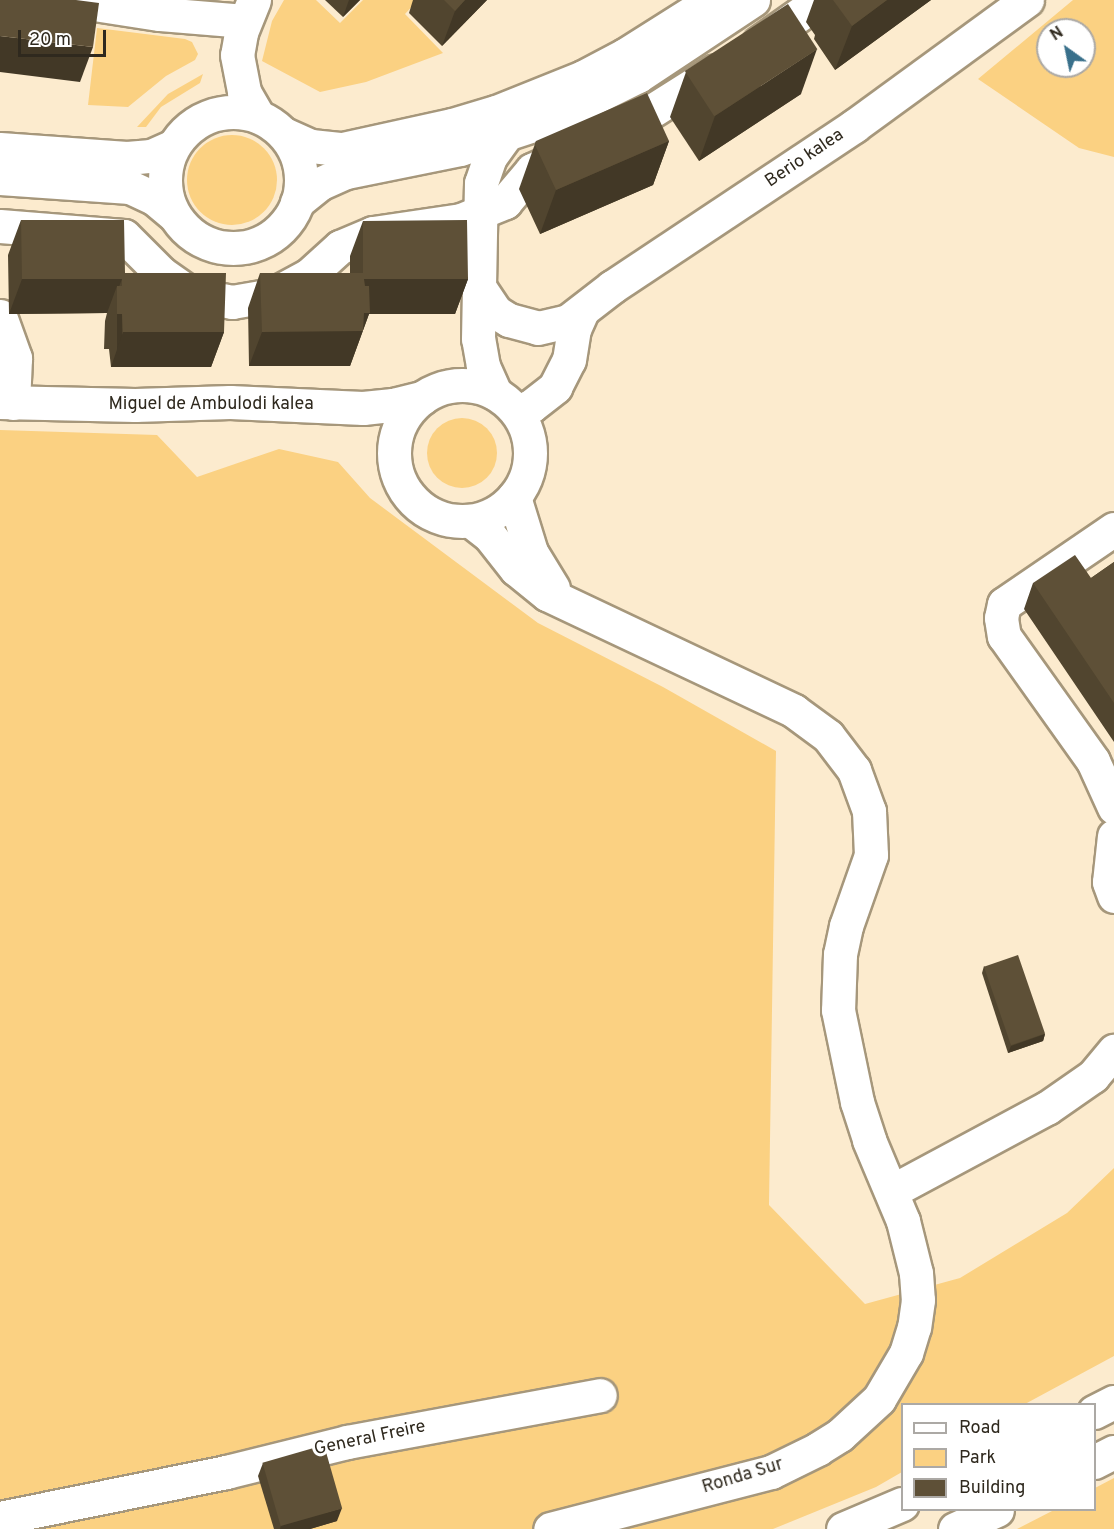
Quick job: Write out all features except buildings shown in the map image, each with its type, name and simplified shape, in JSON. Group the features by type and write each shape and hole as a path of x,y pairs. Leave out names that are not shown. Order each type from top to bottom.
{"main road":[{"path":"68,0 160,14 250,11 238,44 237,65 244,92 258,116 284,134 310,146 342,148 452,125 496,112 583,77 626,55 712,0"},
{"path":"297,202 319,184 339,175 428,156 506,135 551,119 638,76 753,0"},
{"path":"15,227 124,236 161,273 190,294 232,302 272,295 309,275 340,247 373,233 461,220 505,202 532,170 647,114 786,26 820,0"},
{"name":"Berio kalea","path":"479,287 496,312 523,326 554,327 581,313 612,287 854,126 1027,0"},
{"path":"208,116 226,92 237,65"},
{"path":"0,149 127,158 151,156 173,146 194,123 208,116 224,112 258,116"},
{"path":"0,178 130,188 154,198 197,238 230,248 247,247 278,231 290,218 297,202 301,174 293,146 284,134"},
{"path":"478,339 462,367 409,411 395,444 394,461 399,479 408,495 428,512 453,521 471,521 502,508 523,484 531,455 529,440 483,366 478,339 481,183 484,169 506,135"},
{"path":"173,146 164,180 173,214"},
{"path":"428,156 441,161 462,177 477,200 480,212"},
{"path":"429,394 466,385 506,402 531,406 555,387 569,360 574,329 581,313"},
{"path":"0,316 15,358 7,402"},
{"name":"Miguel de Ambulodi kalea","path":"7,402 135,405 230,402 363,408 393,405 429,394"},
{"path":"514,497 531,552 546,579 565,603"},
{"name":"Ronda Sur","path":"471,521 490,536 516,569 531,582 565,603 794,711 828,736 854,770 869,811 871,855 846,926 840,954 838,1010 857,1102 869,1140 892,1191 911,1246 918,1300 914,1327 906,1353 879,1399 860,1418 818,1449 771,1472 550,1529"},
{"path":"1114,529 1004,604 1001,618 1004,636 1093,761 1114,807"},
{"path":"1114,836 1109,882 1114,896"},
{"path":"892,1191 1047,1108 1093,1076 1114,1051"},
{"name":"General Freire","path":"0,1518 226,1472 347,1442 600,1395"},
{"path":"1096,1411 1114,1402"},
{"path":"1096,1461 1114,1452"},
{"path":"843,1529 901,1505"},
{"path":"955,1529 993,1511"}],"green space":[{"path":"284,0 316,0 340,23 363,0 418,0 405,14 443,53 366,82 320,92 262,61 272,21"},
{"path":"1073,0 1114,0 1114,157 1079,148 978,79 1036,31 1036,78 1096,78 1096,18 1051,18"},
{"path":"97,28 185,39 192,42 198,54 195,60 166,76 128,107 88,105"},
{"path":"203,74 200,83 161,107 146,127 137,127 168,94"},
{"path":"232,135 249,139 264,148 273,163 277,180 273,197 264,212 249,221 232,225 215,221 200,212 191,197 187,180 191,163 200,148 215,139"},
{"path":"462,418 475,421 487,428 494,440 497,453 494,466 487,478 475,485 462,488 449,485 437,478 430,466 427,453 430,440 437,428 449,421"},
{"path":"0,430 157,435 197,477 279,449 338,462 370,498 538,623 663,687 776,751 769,1205 865,1304 960,1278 1067,1213 1114,1168 1114,1356 1027,1403 901,1403 901,1473 876,1487 773,1529 0,1529"},
{"path":"1114,1478 1114,1529 1017,1529 1052,1511 1096,1511 1096,1487"}]}
